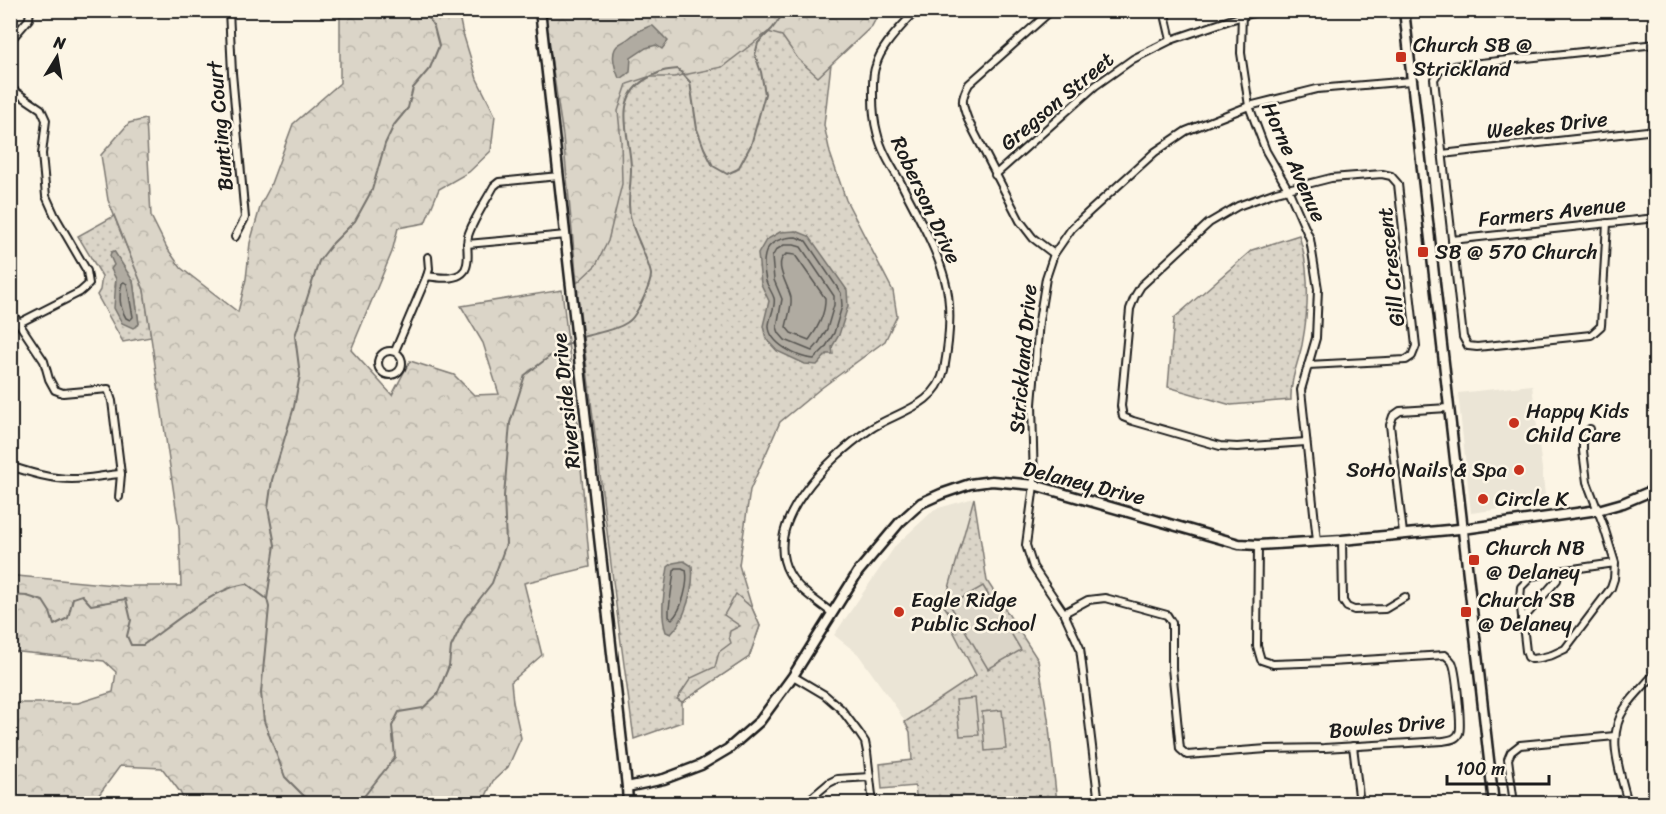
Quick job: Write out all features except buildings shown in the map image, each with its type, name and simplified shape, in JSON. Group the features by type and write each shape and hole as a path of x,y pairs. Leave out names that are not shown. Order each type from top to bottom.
{"street":[{"path":"10,41 29,19 30,10"},
{"name":"Bunting Court","path":"229,10 234,105 245,218 235,237"},
{"name":"Riverside Drive","path":"540,10 628,804"},
{"name":"Roberson Drive","path":"832,613 799,588 788,572 782,552 782,538 791,513 817,478 840,453 870,429 920,404 939,385 944,371 949,303 946,282 929,240 884,152 876,132 873,107 872,80 876,63 886,45 916,10"},
{"path":"1052,10 969,84 962,103 995,175 1020,221 1033,238 1054,254"},
{"path":"1164,10 1171,40"},
{"name":"Gregson Street","path":"995,175 1095,86 1133,59 1171,40 1242,13 1263,10"},
{"path":"1404,10 1494,804"},
{"name":"Horne Avenue","path":"1242,13 1242,61 1249,106 1266,151 1288,189 1311,238 1318,289 1316,338 1301,390 1317,541"},
{"path":"1607,223 1601,326 1591,335 1468,346 1462,337 1434,79 1440,70 1453,66 1656,44"},
{"name":"Strickland Drive","path":"1099,804 1080,648 1064,613 1042,581 1028,555 1026,545 1034,485 1032,404 1039,321 1046,278 1054,254 1072,228 1155,152 1186,131 1249,106 1317,89 1411,81"},
{"path":"10,88 41,110 46,120 42,154 46,196 87,271 89,284 80,292 19,322"},
{"name":"Weekes Drive","path":"1442,154 1656,130"},
{"name":"Gill Crescent","path":"1288,189 1331,178 1382,174 1391,176 1398,184 1400,195 1416,346 1412,356 1406,360 1308,365"},
{"path":"427,276 441,278 462,274 467,264 469,234 494,186 499,182 559,176"},
{"path":"1288,189 1238,206 1209,223 1141,286 1130,309 1121,406 1123,417 1220,446 1306,442"},
{"name":"Farmers Avenue","path":"1452,240 1656,218"},
{"path":"467,244 566,235"},
{"path":"395,351 427,276 428,257"},
{"path":"10,310 44,361 55,390 63,393 108,389 112,401 121,474 119,496"},
{"path":"385,351 395,351 401,358 401,368 394,374 385,374 378,368 378,358 385,351"},
{"path":"1403,533 1390,425 1393,416 1400,411 1448,408"},
{"path":"1590,429 1583,440 1587,482 1616,563 1614,579 1611,588 1565,649 1540,658 1528,657 1522,620 1521,587 1532,576 1616,563"},
{"path":"10,466 32,474 57,478 75,479 121,474"},
{"name":"Delaney Drive","path":"627,787 664,779 701,765 728,749 760,721 793,676 858,572 900,522 921,504 970,484 992,481 1034,485 1239,544 1342,540 1462,528 1598,510 1623,503 1656,489"},
{"path":"1342,540 1343,601 1347,607 1354,610 1385,609 1405,597"},
{"name":"Bowles Drive","path":"1064,613 1088,600 1106,598 1167,615 1172,623 1172,668 1180,749 1187,755 1454,739 1459,733 1460,724 1455,673 1452,661 1445,655 1273,664 1261,660 1257,646 1258,544"},
{"path":"1522,620 1557,580 1559,571"},
{"path":"1628,804 1616,752 1617,726 1624,709 1655,673"},
{"path":"793,676 825,695 841,709 866,742 873,804"},
{"path":"1514,804 1508,759 1511,752 1520,745 1615,736"},
{"path":"1353,746 1360,804"},
{"path":"804,804 837,779 870,777"}],"shaded area":[{"path":"1532,385 1546,503 1471,513 1458,393"},
{"name":"Eagle Ridge Public School","path":"974,498 944,606 952,617 950,625 976,675 905,722 858,654 834,635 896,545 935,509"}],"green space":[{"path":"340,11 458,11 477,79 495,115 491,151 469,172 439,189 425,223 398,228 392,252 351,350 392,395 410,361 454,375 474,395 499,394 483,343 461,306 562,290 590,567 524,583 542,655 511,682 521,738 508,767 493,781 485,803 185,803 180,792 162,768 120,766 93,803 11,803 11,703 78,703 113,692 116,672 104,661 11,651 11,572 17,576 125,586 181,586 179,528 144,290 108,200 101,155 129,123 146,119 151,216 167,248 181,268 238,312 246,279 250,243 261,204 269,189 293,124 340,83"},
{"path":"543,11 870,11 832,55 824,125 830,153 846,200 893,291 897,316 885,341 780,422 750,490 739,565 760,626 749,657 682,702 682,722 634,739 616,605"},
{"path":"544,11 880,11 872,26 818,77 798,59 782,36 768,32 722,67 674,77 648,77 627,84 618,111 622,184 608,241 596,265 577,283 563,136"},
{"path":"114,216 144,290 151,337 123,342 97,295 102,276 78,236","holes":["114,265 133,281 139,324 115,287 116,278 112,269"]},
{"path":"1299,235 1307,276 1307,304 1302,345 1293,379 1291,400 1231,405 1168,387 1174,318 1252,250"},
{"path":"974,498 987,581 1038,660 1048,718 1057,803 917,803 915,786 882,789 880,764 912,760 910,732 905,722 976,675 950,625 952,617 944,606"},
{"path":"983,586 1021,650 988,669 950,605"},
{"path":"736,594 752,608 760,626 749,657 682,702 677,699 691,678 715,667 719,652 731,643 730,631 740,626 724,615"},
{"path":"975,698 979,735 960,736 956,700"},
{"path":"1002,710 1006,749 985,751 982,712"},
{"path":"1032,799 1032,803 972,803"}],"water":[{"path":"653,26 668,41 662,49 656,45 646,48 631,58 630,72 619,78 614,62 615,49 637,32"},
{"path":"796,231 809,236 847,290 848,306 839,335 832,347 833,354 827,354 817,365 805,364 777,351 766,339 763,326 769,301 761,284 758,254 766,240 780,232"},
{"path":"114,251 133,281 139,324 133,328 122,323 114,308 116,279 111,269 114,265 110,256"},
{"path":"684,561 692,566 692,583 685,612 671,634 666,632 663,616 668,567 673,563"}],"waterway":[{"path":"312,804 285,777 264,721 261,693 269,607 267,599 275,545 268,508 272,480 294,407 300,375 295,336 319,261 355,221 372,190 385,144 394,125 408,108 413,88 430,68 439,46 434,27 424,10"},
{"path":"579,338 616,328 629,321 641,303 651,275 629,210 631,169 625,119 629,96 648,78 663,71 678,69 690,82 697,129 713,166 727,174 738,169 751,145 765,94 755,55 758,43 786,10"},
{"path":"358,804 395,757 392,726 399,712 423,708 437,695 449,666 451,647 465,618 492,583 506,544 504,496 510,423 525,375 574,341"},
{"path":"10,595 27,596 43,601 54,625 68,618 73,598 82,595 91,605 126,599 131,620 127,636 131,645 143,645 208,599 235,586 247,584 267,599"},
{"path":"201,804 202,796"}],"place":[{"name":"Church SB @ Strickland","path":"1401,57"},
{"name":"SB @ 570 Church","path":"1423,252"},
{"name":"Happy Kids Child Care","path":"1514,423"},
{"name":"SoHo Nails & Spa","path":"1519,470"},
{"name":"Circle K","path":"1483,499"},
{"name":"Church NB @ Delaney","path":"1474,560"},
{"name":"Eagle Ridge Public School","path":"899,612"},
{"name":"Church SB @ Delaney","path":"1466,612"}]}
